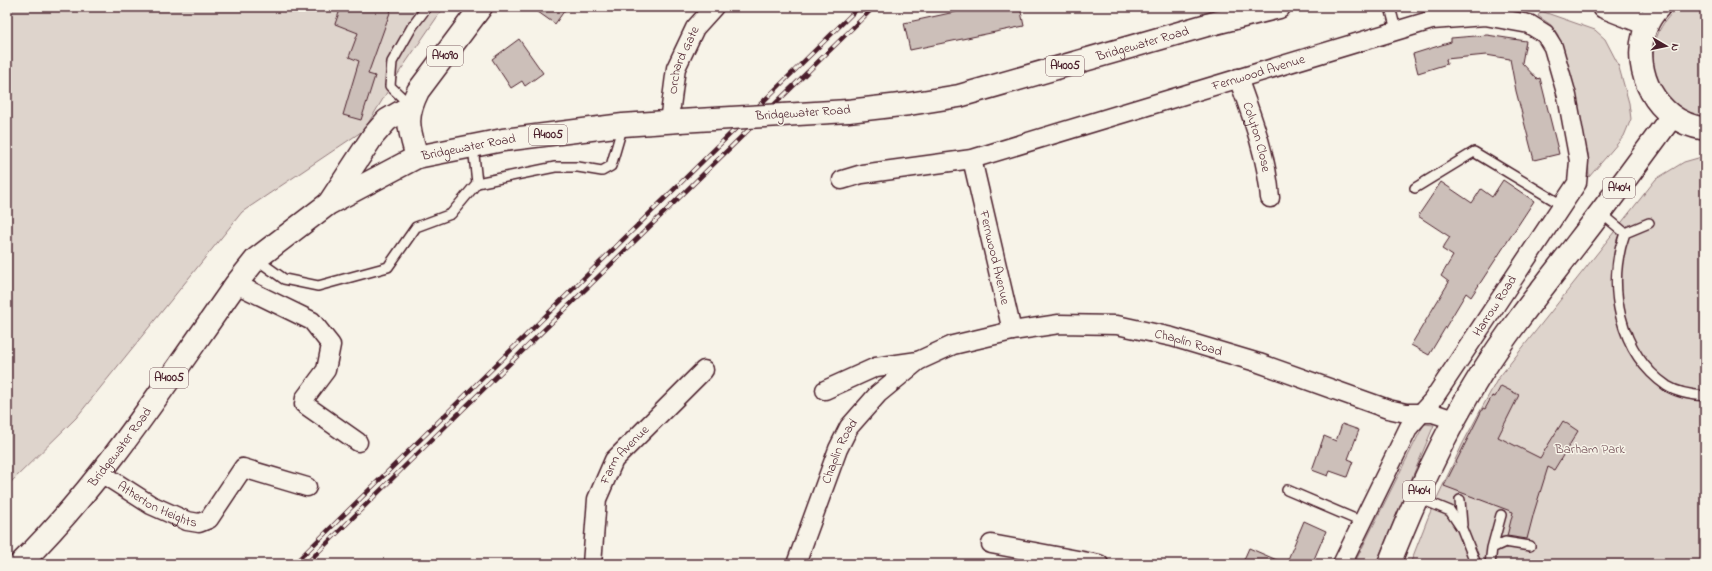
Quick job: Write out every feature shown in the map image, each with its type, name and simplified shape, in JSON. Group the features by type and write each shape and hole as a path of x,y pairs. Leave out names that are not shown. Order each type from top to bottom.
{"main road":[{"name":"A4090","path":"417,157 408,127 411,106 418,92 481,7"},
{"name":"Bridgewater Road","path":"20,564 49,535 102,473 236,284 256,260 328,204 417,157 503,140 623,125 848,111 959,96 1207,25 1279,7"},
{"path":"1604,7 1647,24"},
{"path":"1659,7 1647,24 1641,52 1642,67 1648,87 1655,99 1672,116 1694,127 1705,129"},
{"name":"Bridgewater Road","path":"328,204 373,136 387,120 411,106"},
{"name":"Harrow Road","path":"1389,564 1416,497 1440,447 1482,372 1672,116"}],"street":[{"name":"Orchard Gate","path":"674,121 676,68 695,28 714,7"},
{"name":"Fernwood Avenue","path":"842,180 862,174 972,159 1432,20 1485,16 1529,24 1545,34"},
{"name":"Harrow Road","path":"1342,564 1409,427 1432,401 1577,183 1579,161 1567,96 1553,47 1545,34"},
{"name":"Colyton Close","path":"1238,78 1262,148 1268,176 1270,198"},
{"name":"Fernwood Avenue","path":"972,159 1012,332"},
{"path":"236,284 312,321 332,345 326,370 305,398 304,404 358,442"},
{"name":"Chaplin Road","path":"796,564 838,449 850,427 878,394 918,361 953,345 1012,332 1059,324 1117,325 1172,337 1259,363 1388,409 1406,413 1434,413 1454,420"},
{"name":"Chaplin Road","path":"825,390 876,367 918,361"},
{"name":"Farm Avenue","path":"592,564 597,499 614,460 704,370"},
{"name":"Atherton Heights","path":"102,473 151,505 187,521 200,523 209,519 243,468 307,487"},
{"path":"991,544 1099,564"}],"lane":[{"path":"411,106 390,86 392,62 412,27 427,7"},
{"path":"1390,7 1396,30"},
{"path":"256,260 284,279 318,286 388,267 416,227 451,214 477,182 555,167 578,167 602,171 611,166 623,125"},
{"path":"473,146 477,182"},
{"path":"1415,188 1474,152 1562,205"},
{"path":"1601,213 1625,232"},
{"path":"1625,232 1649,223"},
{"path":"1625,232 1619,249 1616,265 1617,295 1622,323 1633,349 1646,368 1668,387 1690,395 1705,396"},
{"path":"1287,490 1362,522"},
{"path":"1416,497 1450,511 1462,529 1476,564"},
{"path":"1460,500 1462,529"},
{"path":"1490,564 1492,548 1501,515"},
{"path":"1492,548 1505,542 1530,546"}],"green space":[{"path":"7,7 444,7 400,71 364,130 242,212 76,418 7,486"},
{"path":"1680,7 1705,7 1705,120 1688,115 1679,110 1668,99 1660,87 1655,73 1653,58 1655,44 1660,30 1668,17"},
{"path":"1541,11 1595,30 1605,39 1618,64 1629,103 1631,119 1624,136 1589,177 1588,154 1558,35 1551,25 1538,16"},
{"name":"Barham Park","path":"1705,156 1705,564 1410,564 1429,515 1463,443 1497,380 1656,179 1684,162"},
{"path":"1424,424 1434,425 1376,564 1354,564"}],"building":[{"path":"341,7 392,7 368,74 375,76 361,120 343,115 359,61 349,57 358,33 335,24"},
{"path":"531,7 567,7 555,24"},
{"path":"978,7 1020,7 1024,26 910,50 904,23"},
{"path":"1487,35 1526,41 1522,63 1537,79 1540,78 1559,154 1534,160 1516,91 1510,59 1486,55 1446,59 1447,64 1418,73 1413,54 1451,42 1451,38"},
{"path":"519,39 543,73 525,86 522,81 511,88 492,59"},
{"path":"1503,180 1534,201 1471,297 1466,293 1429,355 1411,345 1449,282 1441,276 1453,256 1442,249 1450,237 1418,216 1441,182 1472,203 1481,189 1492,197"},
{"path":"1501,386 1519,395 1498,437 1540,458 1563,421 1578,431 1554,470 1548,467 1527,539 1507,536 1513,512 1444,486 1483,408 1485,409 1492,396 1495,397"},
{"path":"1342,424 1359,430 1348,459 1353,461 1347,477 1330,471 1328,476 1312,470 1324,436 1336,441"},
{"path":"1304,521 1326,531 1312,564 1286,564"},
{"path":"1249,548 1286,564 1242,564"}],"railway":[{"path":"294,564 859,7"},
{"path":"306,564 874,7"}]}
